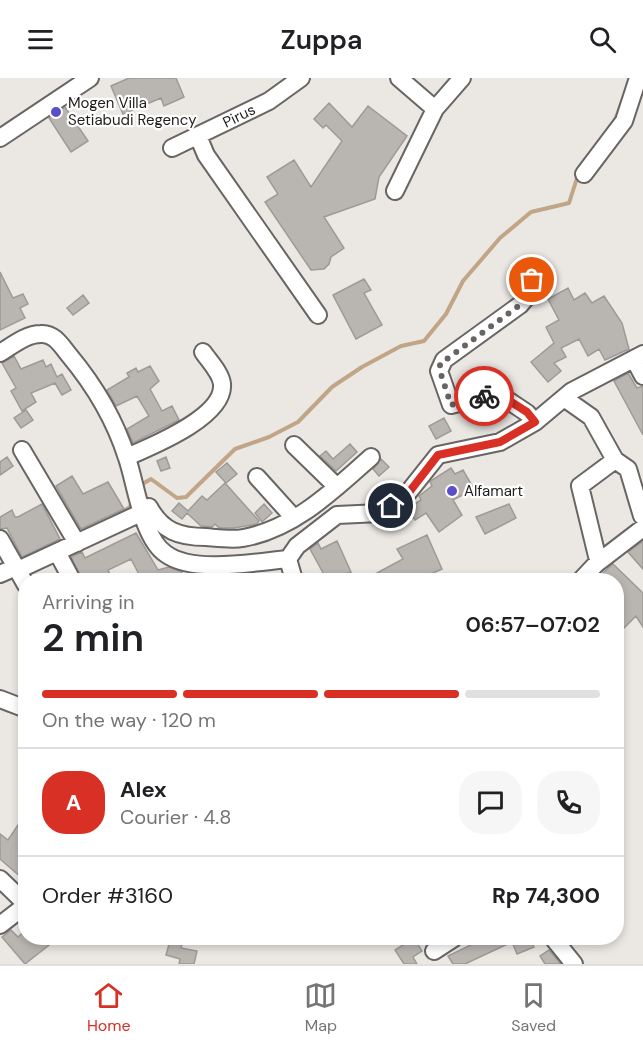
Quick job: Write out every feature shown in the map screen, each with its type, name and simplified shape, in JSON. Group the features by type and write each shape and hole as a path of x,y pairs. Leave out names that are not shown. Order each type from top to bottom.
{"street":[{"path":"0,138 90,78"},
{"name":"Pirus","path":"172,147 269,101 301,78"},
{"path":"399,78 435,109"},
{"path":"395,191 435,109 462,78"},
{"path":"584,174 615,136 636,103 638,78"},
{"path":"198,136 206,155 318,315"},
{"path":"531,277 530,293 520,305 444,360 440,371 451,405 497,393 527,412 535,422"},
{"path":"0,353 33,335 53,336 99,396 127,457 153,540 167,556 193,563 216,564 288,559"},
{"path":"127,457 201,418 214,404 221,391 222,381 203,352"},
{"path":"288,559 297,546 337,515 380,513 403,500 438,455 500,442 535,422 564,398 638,356 643,376"},
{"path":"564,398 591,417 615,460 628,469 642,516"},
{"path":"294,445 338,487"},
{"path":"22,450 77,543"},
{"path":"140,504 149,508 155,521 166,529 194,537 243,538 294,518 338,487 371,457"},
{"path":"597,556 580,486 615,460"},
{"path":"257,477 294,518"},
{"path":"22,573 77,543 140,504"},
{"path":"588,573 643,528"},
{"path":"0,539 19,573"},
{"path":"57,552 68,573"},
{"path":"288,559 292,573"},
{"path":"0,574 18,574"},
{"path":"0,699 18,706"},
{"path":"0,879 18,896"},
{"path":"0,925 18,910"},
{"path":"434,951 443,945"},
{"path":"559,945 574,964"}],"building":[{"path":"129,78 176,78 184,97 164,106 161,98 123,114 111,86"},
{"path":"329,103 352,127 368,106 407,136 379,177 375,199 324,217 344,248 331,257 324,269 311,270 265,202 278,194 267,177 294,160 311,187 342,141 326,125 323,128 314,119"},
{"path":"65,107 88,141 71,152 49,118"},
{"path":"0,272 13,298 23,294 28,304 20,308 25,318 0,330"},
{"path":"364,279 371,290 364,293 382,325 356,339 333,295"},
{"path":"568,288 574,300 585,293 592,303 604,296 622,323 629,349 605,360 599,349 588,356 579,339 561,348 566,357 554,363 561,371 548,382 531,362 554,343 546,327 559,320 548,299"},
{"path":"83,295 89,303 73,315 67,308"},
{"path":"14,356 21,369 43,360 46,367 51,364 57,377 62,374 71,390 62,395 55,383 31,393 36,402 22,411 11,391 16,388 2,363"},
{"path":"150,366 159,381 150,389 162,411 172,406 179,420 133,443 127,429 149,416 137,396 116,406 107,390 129,377 127,373 136,368 138,372"},
{"path":"628,373 637,388 643,386 643,435 614,381"},
{"path":"26,410 33,420 21,428 14,418"},
{"path":"444,418 451,431 436,439 429,426"},
{"path":"350,444 357,452 336,471 320,456 326,451 333,459"},
{"path":"7,457 13,466 0,475 0,462"},
{"path":"166,457 170,468 161,471 157,461"},
{"path":"381,459 389,467 379,476 373,469"},
{"path":"227,463 237,474 226,483 216,472"},
{"path":"451,468 455,474 463,470 474,489 453,500 462,515 439,532 426,513 415,520 407,509 421,500 419,496 432,486 430,482 432,480"},
{"path":"72,476 83,494 108,482 124,509 81,529 56,486"},
{"path":"225,483 259,521 257,524 234,528 219,528 215,524 212,527 201,526 187,513 182,519 172,511 179,503 188,511 202,496 207,500"},
{"path":"42,504 60,539 22,557 7,528 0,529 0,517 12,510 15,517 18,517"},
{"path":"264,504 272,513 262,522 255,513"},
{"path":"509,504 516,518 485,534 476,517"},
{"path":"136,533 158,570 169,567 182,573 138,573 131,559 108,570 110,573 79,573 71,557 82,552 85,558"},
{"path":"427,535 442,569 433,573 377,573 403,559 397,549"},
{"path":"337,541 351,572 323,573 310,549 318,543 321,549"},
{"path":"643,541 643,569 628,552"},
{"path":"613,564 622,573 603,573"},
{"path":"624,575 643,593 643,627 636,616 624,628"},
{"path":"18,825 18,875 0,859 0,834 8,840"},
{"path":"11,930 18,937 18,945 49,945 25,964 2,937"},
{"path":"169,945 182,945 181,948 197,951 194,964 179,964 180,959 166,955"},
{"path":"403,945 418,945 422,951 413,957 417,964 404,964 395,950"},
{"path":"471,945 506,945 465,964 453,964 448,956"},
{"path":"513,945 533,945 534,947 517,954"},
{"path":"549,950 561,964 545,964 540,956"}],"waterway":[{"path":"614,123 626,91"},
{"path":"139,486 151,479 177,498 186,497 235,449 269,437 298,422 332,387 362,367 401,346 424,341 446,314 463,281 500,238 531,212 569,203 579,172"},
{"path":"114,517 130,507 132,501"}],"way so far":[{"path":"484,396 451,405 440,371 440,364 520,305 530,293 532,280"}],"place":[{"name":"Mogen Villa Setiabudi Regency","path":"56,112"},
{"name":"Alfamart","path":"452,491"}],"route":[{"path":"391,506 403,500 438,455 452,450 482,447 500,442 535,422 527,412 497,393 484,396"}]}
